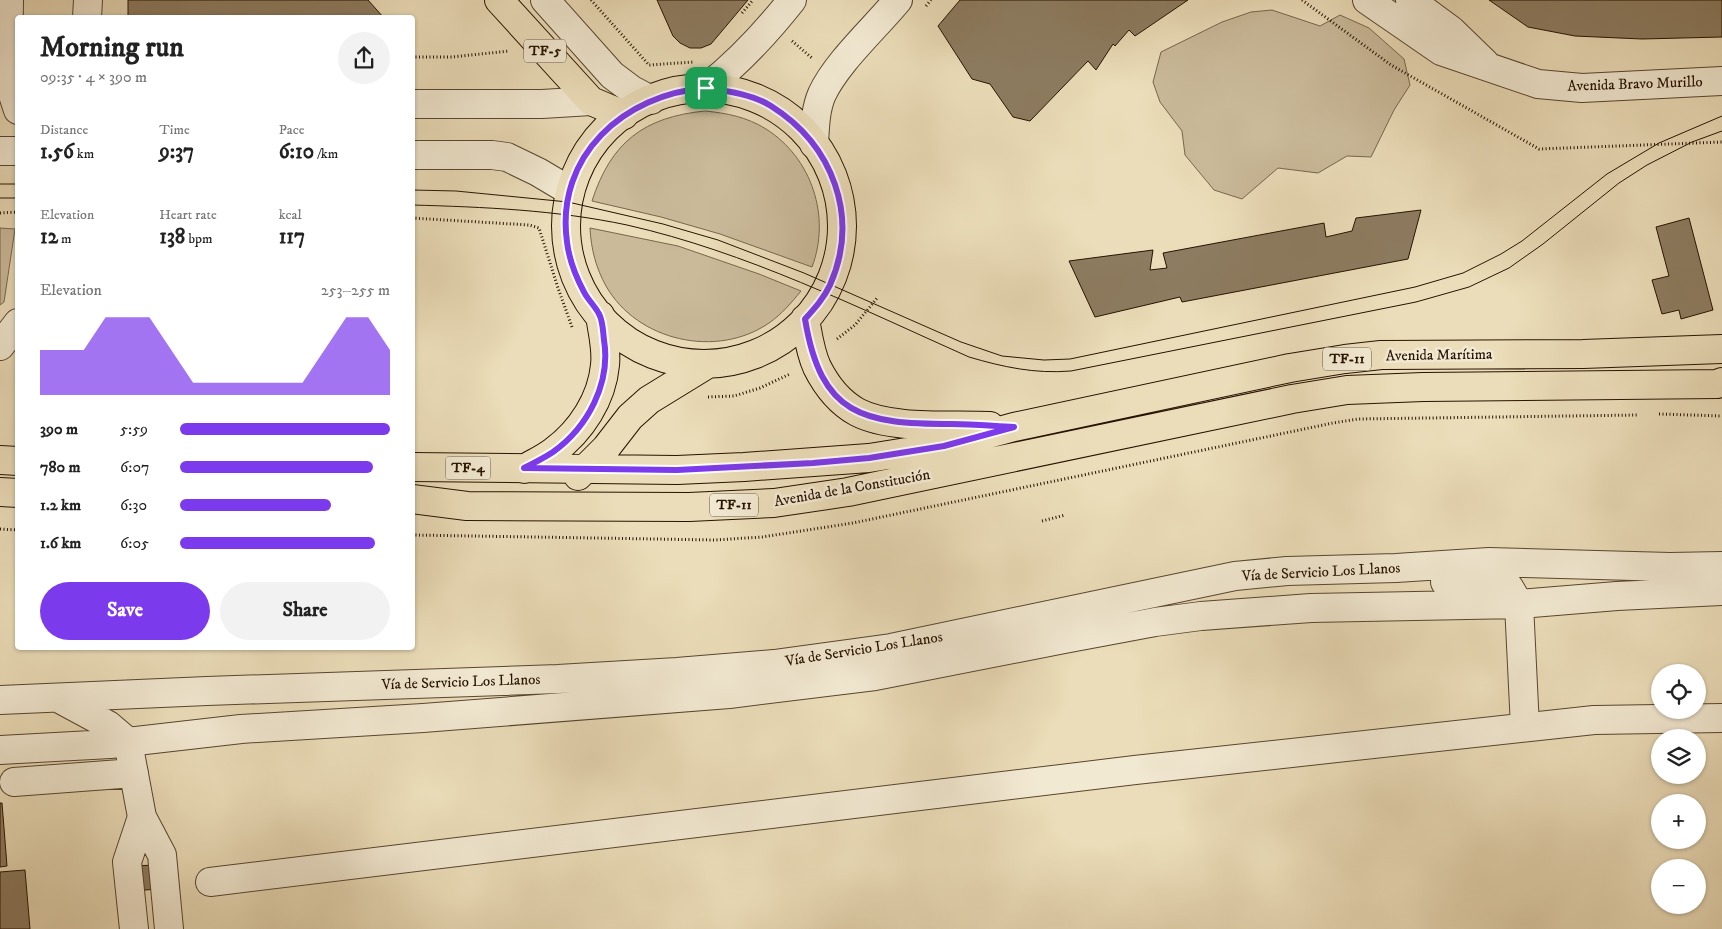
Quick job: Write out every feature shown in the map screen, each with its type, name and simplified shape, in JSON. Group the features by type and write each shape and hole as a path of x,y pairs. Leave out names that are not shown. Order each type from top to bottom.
{"main road":[{"name":"TF-5","path":"499,0 591,101 624,115"},
{"path":"706,88 743,95 770,105 794,122 814,144 827,164 837,187 842,210 842,236 838,262 830,285 821,300 805,319 777,344 754,355 726,363 706,366 668,359 642,348 619,334 600,315 584,293 571,260 567,242 567,224 570,191 579,164 589,149 608,128 624,115 651,100 676,91 706,88"},
{"path":"524,468 553,452 576,431 587,417 599,392 605,365 605,347 600,315"},
{"path":"805,319 810,345 822,376 838,398 857,412 880,420 902,423 1014,427"},
{"name":"Avenida Marítima","path":"1014,427 1290,368 1372,356 1602,354 1722,349"},
{"path":"415,499 458,488 554,489 570,482 606,448 630,417 649,400 706,366"},
{"name":"Avenida Marítima","path":"1050,450 1292,399 1347,390 1423,386 1720,383"},
{"name":"Avenida de la Constitución","path":"415,467 677,470 744,467 869,458 944,446 1014,427"},
{"name":"Avenida de la Constitución","path":"415,499 467,506 536,507 689,507 774,503 848,492 1050,450"},
{"path":"0,492 15,493"}],"street":[{"path":"9,0 8,70 12,101"},
{"path":"87,15 88,0"},
{"path":"545,0 612,75 632,90 651,100"},
{"path":"706,88 726,73 748,52 792,0"},
{"path":"814,144 816,116 822,96 833,75 898,0"},
{"name":"Avenida Bravo Murillo","path":"1367,0 1441,51 1538,84 1582,88 1722,81"},
{"name":"Avenida Bravo Murillo","path":"1410,0 1451,30 1490,67"},
{"path":"415,104 542,104 591,101"},
{"path":"0,151 15,151"},
{"path":"415,155 492,155 507,157 538,172 570,191"},
{"path":"0,346 15,327"},
{"path":"0,358 15,358"},
{"name":"Vía de Servicio Los Llanos","path":"0,700 558,679 727,669 834,657 891,648 1235,576 1287,571 1396,568 1490,562 1670,567 1722,566"},
{"path":"1519,604 1531,590 1541,585 1602,582 1670,567"},
{"path":"1396,568 1446,582 1491,582 1509,587 1519,604 1525,727"},
{"name":"Vía de Servicio Los Llanos","path":"0,750 128,742 241,729 424,718 729,694 875,676 1073,637 1200,616 1310,608 1519,604 1617,596 1722,591"},
{"path":"128,742 162,721 198,716 338,708 558,679"},
{"path":"57,698 108,725 128,742 142,817 162,855 169,929"},
{"path":"210,882 1135,770 1525,727 1594,720 1722,718"},
{"path":"14,782 134,773"},
{"path":"134,929 127,862 142,817"}],"path":[{"path":"592,0 649,65 701,61"},
{"path":"742,14 753,0"},
{"path":"1302,0 1391,65 1538,149 1722,142"},
{"path":"415,57 452,57"},
{"path":"0,213 15,212"},
{"path":"415,218 529,225 539,228 558,288 574,330"},
{"path":"666,390 704,397 734,396 760,388 790,374 814,357 855,325 878,297"},
{"path":"1656,414 1722,416"},
{"path":"1042,521 1065,515"},
{"path":"0,529 15,530"}],"shaded area":[{"path":"1272,10 1320,26 1340,15 1369,28 1404,59 1410,85 1394,110 1371,157 1347,156 1318,173 1278,168 1242,199 1214,190 1185,155 1182,131 1160,102 1153,82 1161,52 1222,22 1251,12"},
{"path":"705,111 736,116 766,129 782,141 806,172 818,209 817,248 812,267 720,234 661,217 592,201 609,163 620,148 633,136 664,119"},
{"path":"0,228 15,229 4,302 0,305"},
{"path":"590,228 678,246 759,274 801,291 774,320 748,334 726,340 703,342 680,339 657,331 637,320 620,305 606,286 599,272 593,251"}],"building":[{"path":"128,0 368,0 381,15 128,15"},
{"path":"657,0 748,0 711,44 701,48 690,48 680,43 673,36"},
{"path":"960,0 1188,0 1135,36 1129,30 1115,46 1113,44 1096,70 1088,61 1030,121 1013,117 990,84 972,79 938,26"},
{"path":"1489,0 1722,0 1722,37 1642,39 1575,36 1528,27"},
{"path":"1421,210 1408,259 1182,302 1180,297 1095,317 1069,261 1153,250 1150,270 1167,268 1163,253 1324,223 1326,237 1352,231 1356,218"},
{"path":"1689,218 1713,310 1681,319 1679,310 1662,314 1652,280 1669,276 1656,227"},
{"path":"0,803 2,803 7,866 0,867"},
{"path":"156,865 158,889 133,891 131,866"},
{"path":"25,870 30,929 0,929 0,872"}],"tram line":[{"path":"415,190 456,191 568,202 663,224 718,240 804,273 961,342 1002,356 1044,360 1070,359 1415,287 1463,273 1522,241 1607,174 1659,143 1722,116"},
{"path":"415,205 493,208 574,216 627,225 671,236 758,265 801,282 969,357 1019,369 1058,372 1071,371 1416,302 1469,287 1509,268 1543,244 1619,183 1647,165 1692,142 1722,131"},
{"path":"0,184 15,184"},
{"path":"0,198 15,198"}],"route":[{"path":"706,88 743,95 770,105 794,122 814,144 827,164 837,187 842,210 842,236 838,262 826,294 805,319 816,366 828,387 838,398 857,412 880,420 902,423 1014,427 944,446 869,458 813,463 677,470 524,468 553,452 576,431 587,417 599,392 605,365 605,347 600,315 584,293 573,268 567,242 566,215 568,202 579,164 589,149 608,128 624,115 651,100 676,91 706,88"}]}
